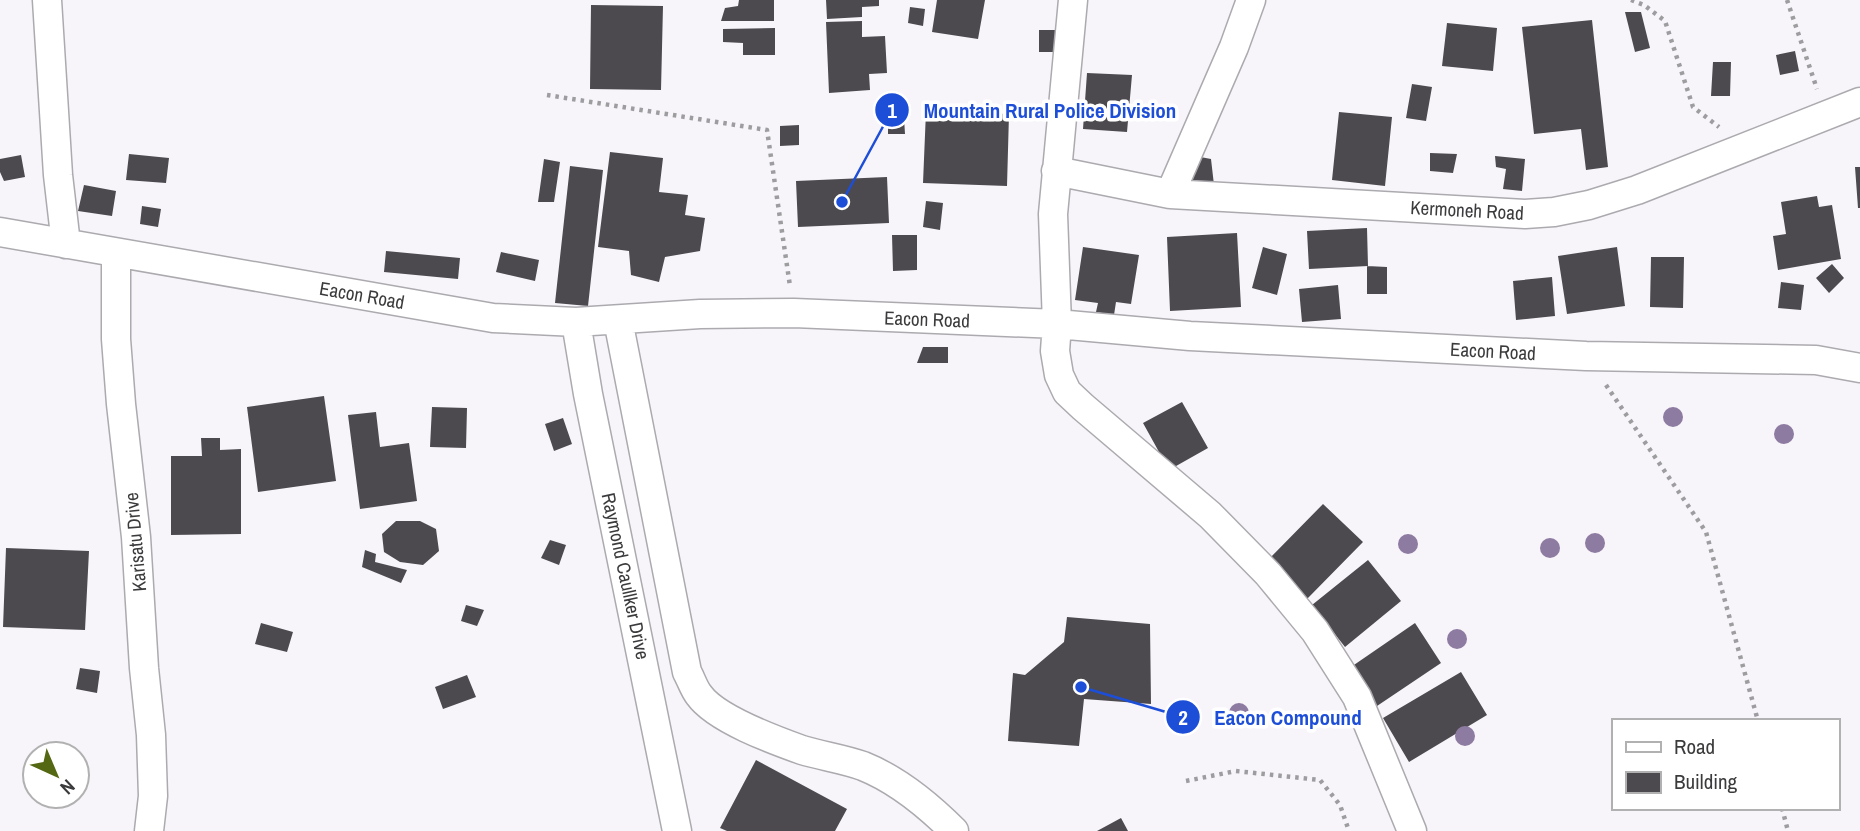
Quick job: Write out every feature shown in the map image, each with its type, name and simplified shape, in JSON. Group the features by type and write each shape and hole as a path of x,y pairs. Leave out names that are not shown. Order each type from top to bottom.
{"street":[{"path":"47,0 58,175 66,244"},
{"path":"1073,0 1053,214 1057,324 1055,352 1059,375 1067,392 1083,407 1210,515 1268,574 1315,631 1357,697 1412,831"},
{"path":"1170,194 1234,47 1251,0"},
{"name":"Kermoneh Road","path":"1056,171 1170,194 1525,214 1589,205 1637,190 1860,102"},
{"name":"Eacon Road","path":"0,232 493,318 576,321 701,314 794,313 1057,324 1190,336 1586,356 1816,360 1860,368"},
{"name":"Karisatu Drive","path":"116,253 116,339 136,537 151,735 153,796 149,831"},
{"path":"618,320 687,671 699,696 714,711 744,726 802,750 863,766 926,804 954,831"},
{"name":"Raymond Caullker Drive","path":"576,321 588,394 677,831"}],"path":[{"path":"1631,0 1644,5 1665,21 1693,107 1745,147"},
{"path":"1787,0 1826,117"},
{"path":"547,95 767,130 794,313"},
{"path":"1586,356 1706,532 1757,719"},
{"path":"1186,781 1236,771 1320,780 1340,805 1349,831"},
{"path":"1783,810 1788,831"}],"building":[{"path":"739,0 774,0 774,21 721,21 725,8 738,6"},
{"path":"826,0 879,0 879,6 862,7 862,17 827,19"},
{"path":"937,0 985,0 978,39 932,32"},
{"path":"591,5 663,6 661,90 590,89"},
{"path":"910,7 925,9 923,26 908,23"},
{"path":"1625,12 1641,12 1650,48 1635,52"},
{"path":"1592,20 1608,167 1586,170 1581,129 1534,134 1522,27"},
{"path":"862,21 862,37 885,36 887,73 869,74 870,90 829,93 826,22"},
{"path":"1447,23 1497,28 1493,71 1442,66"},
{"path":"775,28 775,55 743,55 743,43 723,42 723,29"},
{"path":"1039,30 1055,30 1055,52 1039,52"},
{"path":"1795,51 1799,71 1780,75 1776,55"},
{"path":"1713,62 1731,62 1730,96 1711,96"},
{"path":"1087,73 1132,75 1127,132 1083,129"},
{"path":"1412,84 1432,87 1426,121 1406,118"},
{"path":"926,111 1009,114 1007,186 923,183"},
{"path":"1339,112 1392,117 1385,186 1332,180"},
{"path":"904,118 905,134 888,134 888,119"},
{"path":"799,125 799,145 780,146 780,126"},
{"path":"610,152 663,158 659,192 688,195 685,215 705,218 700,251 665,257 659,282 631,275 629,251 598,247"},
{"path":"1430,153 1457,154 1453,173 1430,171"},
{"path":"129,154 169,158 166,183 126,180"},
{"path":"21,155 25,177 4,181 0,172 0,159"},
{"path":"1195,156 1211,159 1214,185 1189,180"},
{"path":"1495,156 1525,159 1522,191 1503,189 1506,169 1496,167"},
{"path":"544,159 560,162 554,202 538,202"},
{"path":"570,166 603,170 588,306 555,303"},
{"path":"1855,167 1860,167 1860,208 1858,208"},
{"path":"887,177 889,223 798,227 796,181"},
{"path":"84,185 116,191 112,216 78,211"},
{"path":"1817,196 1819,207 1832,205 1841,259 1778,270 1773,236 1786,234 1781,202"},
{"path":"926,201 943,203 940,230 923,227"},
{"path":"142,206 161,209 158,227 140,224"},
{"path":"1367,228 1368,266 1309,269 1307,231"},
{"path":"1237,233 1241,307 1170,311 1167,237"},
{"path":"892,235 917,235 917,270 893,271"},
{"path":"1083,247 1139,255 1131,304 1116,302 1114,315 1096,312 1098,303 1075,300"},
{"path":"1263,247 1287,254 1277,295 1252,288"},
{"path":"1617,247 1625,306 1567,314 1558,256"},
{"path":"386,251 460,258 458,279 384,272"},
{"path":"501,252 539,260 535,281 496,272"},
{"path":"1651,257 1684,257 1683,308 1650,307"},
{"path":"1832,264 1844,278 1829,293 1816,278"},
{"path":"1367,266 1387,267 1387,294 1367,294"},
{"path":"1552,277 1555,316 1516,320 1513,281"},
{"path":"1781,282 1804,285 1801,310 1778,308"},
{"path":"1338,285 1341,319 1302,322 1299,289"},
{"path":"923,347 948,347 948,363 917,363"},
{"path":"324,396 336,481 258,492 247,407"},
{"path":"1182,402 1208,448 1169,470 1143,423"},
{"path":"432,407 467,408 466,448 430,447"},
{"path":"376,412 380,447 409,443 417,501 360,509 348,415"},
{"path":"563,418 572,444 554,451 545,424"},
{"path":"201,438 220,438 220,450 241,449 241,534 171,535 171,456 202,456"},
{"path":"1323,504 1363,542 1307,599 1268,560"},
{"path":"396,521 420,521 436,529 439,551 423,565 400,562 384,552 382,534"},
{"path":"550,540 566,545 559,565 541,558"},
{"path":"6,548 89,551 85,630 3,627"},
{"path":"365,550 376,554 375,562 407,570 401,583 362,567"},
{"path":"1368,560 1401,601 1345,647 1312,605"},
{"path":"466,605 484,610 477,626 461,621"},
{"path":"1067,617 1150,624 1151,704 1084,699 1079,746 1008,741 1013,673 1025,675 1064,642"},
{"path":"261,623 293,632 287,652 255,644"},
{"path":"1415,623 1441,663 1377,706 1351,667"},
{"path":"80,668 100,671 97,693 76,689"},
{"path":"1461,672 1487,715 1409,762 1383,718"},
{"path":"467,675 476,697 443,709 435,687"},
{"path":"756,760 847,809 835,831 727,831 720,828"},
{"path":"1121,818 1128,831 1097,831"}],"place":[{"name":"Mountain Rural Police Division","path":"842,202"},
{"name":"Eacon Compound","path":"1081,687"}]}
